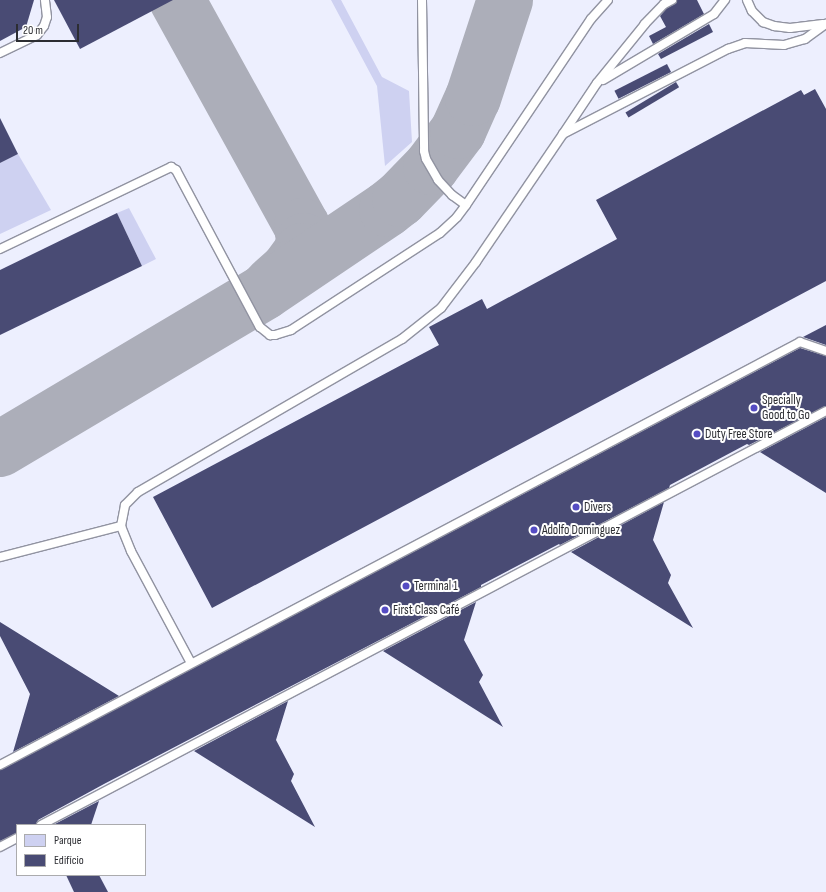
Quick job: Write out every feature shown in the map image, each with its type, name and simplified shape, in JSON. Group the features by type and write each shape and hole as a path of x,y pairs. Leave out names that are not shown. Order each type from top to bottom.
{"lane":[{"path":"0,53 37,35 44,26 47,17 45,0"},
{"path":"422,0 424,150 426,159 445,189 466,205"},
{"path":"0,249 171,166 176,170 260,327 270,335 291,330 440,232 457,217 591,19 608,0"},
{"path":"190,663 131,550 121,526 125,505 138,492 402,339 441,308 476,262 564,134 597,83 645,24 664,4 672,0"},
{"path":"597,83 714,14 725,0"},
{"path":"747,0 752,11 763,22 774,26 790,28 826,24"},
{"path":"564,134 728,49 745,43 784,45 805,39 826,24"},
{"path":"0,765 190,663 800,342 826,350"},
{"path":"43,824 826,411"},
{"path":"0,557 121,526"},
{"path":"0,847 16,839"}],"green space":[{"path":"331,0 341,0 382,77 409,91 412,142 385,166 377,86"},
{"path":"18,154 51,210 0,234 0,163"},
{"path":"129,208 156,259 142,266 117,213"}],"building":[{"path":"0,0 34,0 26,27 0,41"},
{"path":"54,0 173,0 80,49"},
{"path":"677,0 697,0 704,14 653,44 649,36 666,27 660,16 667,8 676,3"},
{"path":"709,24 713,32 661,59 658,54"},
{"path":"667,64 671,72 619,99 614,91"},
{"path":"676,82 679,87 629,118 625,112"},
{"path":"815,89 826,109 826,281 212,608 153,497 439,345 429,327 482,299 487,309 617,239 596,200 801,90 804,95"},
{"path":"0,118 18,154 0,163"},
{"path":"117,213 142,266 0,335 0,270"},
{"path":"826,325 826,345 803,337"},
{"name":"Terminal 1","path":"800,348 826,356 826,406 749,445 747,444 670,485 669,488 560,545 559,544 481,585 481,587 104,784 38,820 36,824 16,824 16,833 0,841 0,770"},
{"path":"826,417 826,493 760,452"},
{"path":"664,502 653,540 671,575 668,583 693,628 571,552"},
{"path":"476,602 464,640 483,675 479,682 503,727 383,651"},
{"path":"0,622 119,696 13,752 30,694 0,636"},
{"path":"288,701 276,740 294,774 291,781 315,827 194,751"},
{"path":"99,801 91,824 55,824"},
{"path":"66,876 100,876 108,892 74,892"}],"taxiway":[{"path":"177,0 302,226 304,241 302,251 289,269 271,285"},
{"path":"0,449 264,292 400,199 431,167 458,131 473,98 505,0"}],"place":[{"name":"Specially Good to Go","path":"754,408"},
{"name":"Duty Free Store","path":"697,434"},
{"name":"Divers","path":"576,507"},
{"name":"Adolfo Dominguez","path":"534,530"},
{"name":"Terminal 1","path":"406,586"},
{"name":"First Class Café","path":"385,610"}]}
